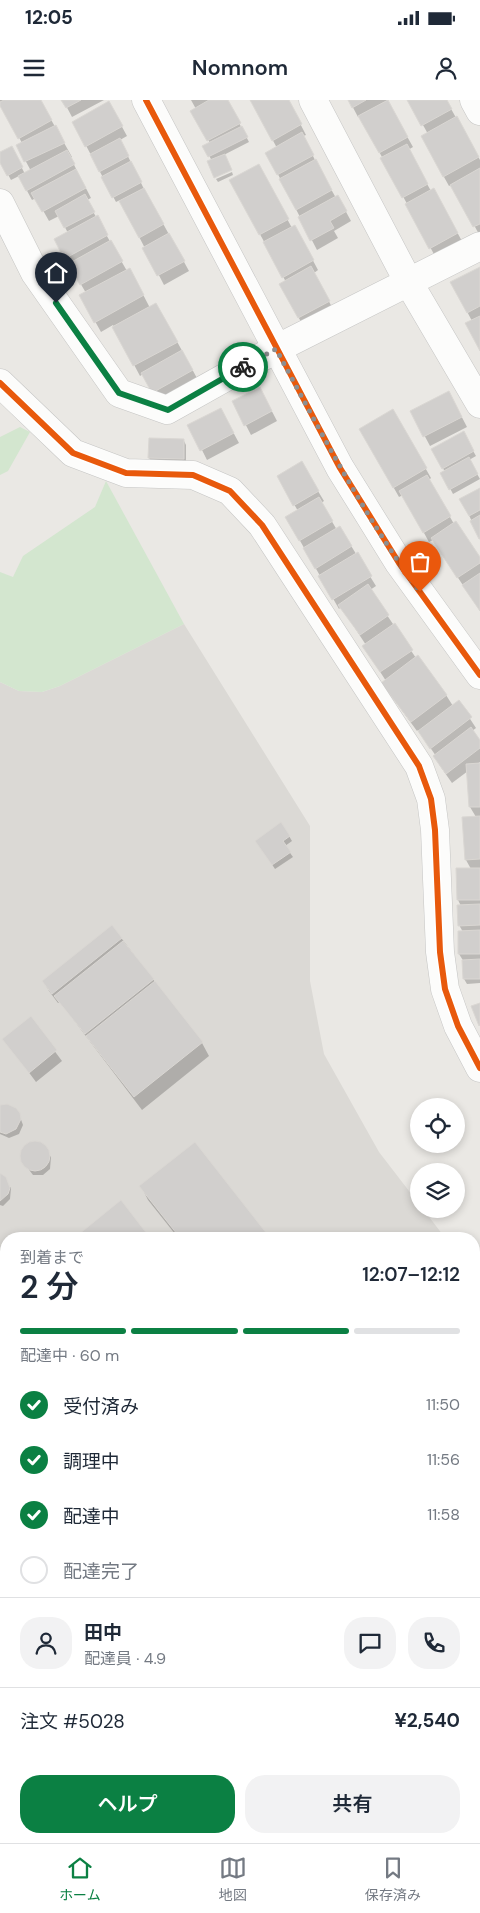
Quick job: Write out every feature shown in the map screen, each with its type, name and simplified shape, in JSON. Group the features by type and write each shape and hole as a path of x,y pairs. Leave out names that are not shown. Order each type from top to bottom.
{"street":[{"path":"146,100 340,468 399,563 480,675"},
{"path":"313,100 410,283 480,404"},
{"path":"474,100 480,111"},
{"path":"0,204 35,273 119,393 168,410 276,349 480,246"},
{"path":"0,383 73,453 126,473 193,475 230,491 262,525 419,766 431,799 435,830 440,952 445,989 458,1026 480,1068"}],"shaded area":[{"path":"184,624 310,826 310,981 324,1054 379,1152 410,1192 410,1218 430,1218 441,1232 0,1232 0,682 19,691 42,692 60,686"}],"green space":[{"path":"20,427 30,432 8,471 0,475 0,437"},
{"path":"106,481 184,624 60,686 42,692 19,691 0,682 0,572 13,577 23,556 95,507"}],"building":[{"path":"4,100 41,100 52,120 18,139 0,106 0,102"},
{"path":"61,100 81,100 66,108"},
{"path":"209,100 228,100 241,123 207,141 190,111"},
{"path":"250,100 289,100 302,124 272,141"},
{"path":"348,100 366,100 352,108"},
{"path":"388,100 408,137 379,153 358,116"},
{"path":"407,100 447,100 452,109 421,126"},
{"path":"109,101 123,126 85,147 72,122"},
{"path":"457,116 479,157 443,177 421,136"},
{"path":"56,125 65,143 24,162 16,145"},
{"path":"242,126 248,137 208,157 202,146"},
{"path":"302,132 314,155 277,175 265,153"},
{"path":"120,138 129,156 99,172 90,154"},
{"path":"407,144 428,184 402,198 380,158"},
{"path":"12,146 23,167 7,176 0,163 0,152"},
{"path":"67,150 75,164 26,191 18,176"},
{"path":"225,154 232,170 214,178 207,161"},
{"path":"316,159 332,190 296,210 279,179"},
{"path":"131,161 142,182 112,198 101,177"},
{"path":"259,164 289,219 259,235 229,180"},
{"path":"480,168 480,224 473,227 450,185"},
{"path":"76,169 86,188 42,212 31,193"},
{"path":"144,188 164,224 139,238 119,201"},
{"path":"434,188 458,233 429,249 405,204"},
{"path":"85,194 95,212 64,228 55,211"},
{"path":"338,195 347,211 330,221 334,228 310,241 298,217"},
{"path":"98,215 108,235 64,259 54,239"},
{"path":"295,225 314,260 282,278 263,242"},
{"path":"169,233 185,261 157,276 142,248"},
{"path":"111,240 123,261 80,285 68,264"},
{"path":"311,266 330,301 298,318 279,284"},
{"path":"480,267 480,306 467,313 450,282"},
{"path":"130,268 144,295 94,323 79,295"},
{"path":"156,303 178,342 133,366 112,327"},
{"path":"480,316 480,351 465,323"},
{"path":"182,350 193,370 152,393 141,373"},
{"path":"260,387 272,411 244,426 232,401"},
{"path":"449,391 462,417 423,437 410,411"},
{"path":"221,408 234,433 200,451 187,425"},
{"path":"393,409 427,468 393,488 359,429"},
{"path":"464,431 474,451 442,469 431,449"},
{"path":"149,438 184,439 184,459 148,458"},
{"path":"469,457 478,474 449,490 440,473"},
{"path":"302,461 319,491 293,506 277,476"},
{"path":"427,475 451,516 423,533 399,491"},
{"path":"480,488 480,510 469,516 459,499"},
{"path":"319,497 333,521 299,541 285,517"},
{"path":"480,515 480,539 479,539 470,521"},
{"path":"456,521 480,557 480,563 457,578 431,538"},
{"path":"340,526 352,546 315,569 303,548"},
{"path":"358,552 372,576 332,600 318,576"},
{"path":"480,573 480,611 462,585"},
{"path":"368,584 389,615 360,635 338,605"},
{"path":"395,623 413,650 380,672 362,646"},
{"path":"418,655 447,695 411,722 381,683"},
{"path":"459,700 472,717 430,749 418,731"},
{"path":"471,727 480,740 480,748 446,774 433,756"},
{"path":"480,763 480,807 469,807 466,764"},
{"path":"480,816 480,859 465,860 462,817"},
{"path":"281,822 290,836 283,841 291,852 272,865 255,841"},
{"path":"456,868 480,868 480,900 457,900"},
{"path":"480,904 480,925 458,926 457,905"},
{"path":"112,925 122,938 52,994 42,981"},
{"path":"480,930 480,954 458,954 458,931"},
{"path":"123,941 154,979 85,1034 54,996"},
{"path":"480,959 480,979 463,979 462,960"},
{"path":"155,981 203,1042 134,1097 86,1036"},
{"path":"480,1003 480,1025 479,1026 471,1006"},
{"path":"31,1016 57,1050 29,1073 2,1039"},
{"path":"7,1104 16,1108 20,1113 21,1119 16,1129 6,1134 0,1132 0,1105"},
{"path":"35,1141 45,1146 50,1156 45,1166 35,1171 25,1166 20,1156 25,1146"},
{"path":"195,1142 266,1232 175,1232 139,1186"},
{"path":"0,1173 6,1177 10,1188 8,1194 0,1201"},
{"path":"121,1200 146,1232 82,1232"}],"cycle path":[{"path":"146,100 340,468 399,563 480,675"},
{"path":"0,383 73,453 126,473 193,475 230,491 262,525 419,766 431,799 435,830 440,952 445,989 458,1026 480,1068"}],"way so far":[{"path":"243,367 276,349 340,468 399,563 420,592"}],"route":[{"path":"56,303 119,393 168,410 243,367"}]}
